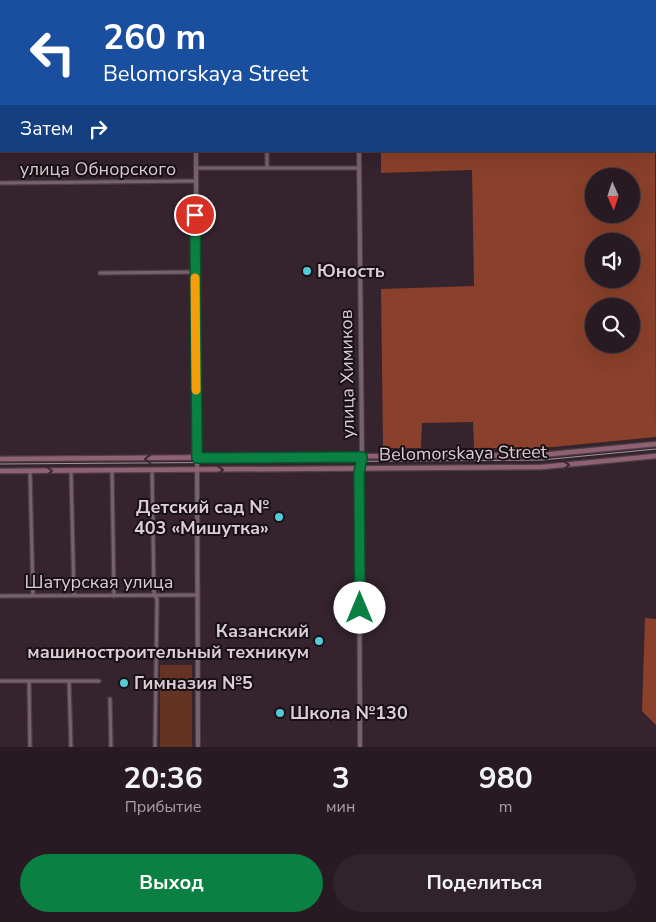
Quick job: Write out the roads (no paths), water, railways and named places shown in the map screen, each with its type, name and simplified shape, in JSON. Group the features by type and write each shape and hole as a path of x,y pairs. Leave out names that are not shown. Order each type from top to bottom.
{"main road":[{"name":"Belomorskaya Street","path":"0,459 541,455 656,444"},
{"path":"541,455 542,467"},
{"name":"Belomorskaya Street","path":"0,471 542,467 656,456"},
{"path":"18,459 18,471"}],"street":[{"path":"196,152 198,747"},
{"path":"267,152 267,168"},
{"name":"улица Химиков","path":"359,152 362,457 359,469 360,747"},
{"name":"улица Обнорского","path":"196,168 358,168"},
{"name":"улица Обнорского","path":"0,183 196,182"},
{"path":"100,273 195,272"},
{"path":"30,471 33,596"},
{"path":"71,471 74,596"},
{"path":"112,471 114,596"},
{"path":"152,471 154,595 156,598 154,747"},
{"name":"Шатурская улица","path":"0,596 198,595"},
{"path":"0,681 99,681"},
{"path":"29,681 30,747"},
{"path":"70,681 71,747"},
{"path":"110,699 112,747"}],"tram line":[{"path":"0,464 542,460 656,449"}],"place":[{"name":"Юность","path":"307,271"},
{"name":"Детский сад № 403 «Мишутка»","path":"279,517"},
{"name":"Казанский машиностроительный техникум","path":"319,641"},
{"name":"Гимназия №5","path":"124,683"},
{"name":"Школа №130","path":"280,713"}]}
